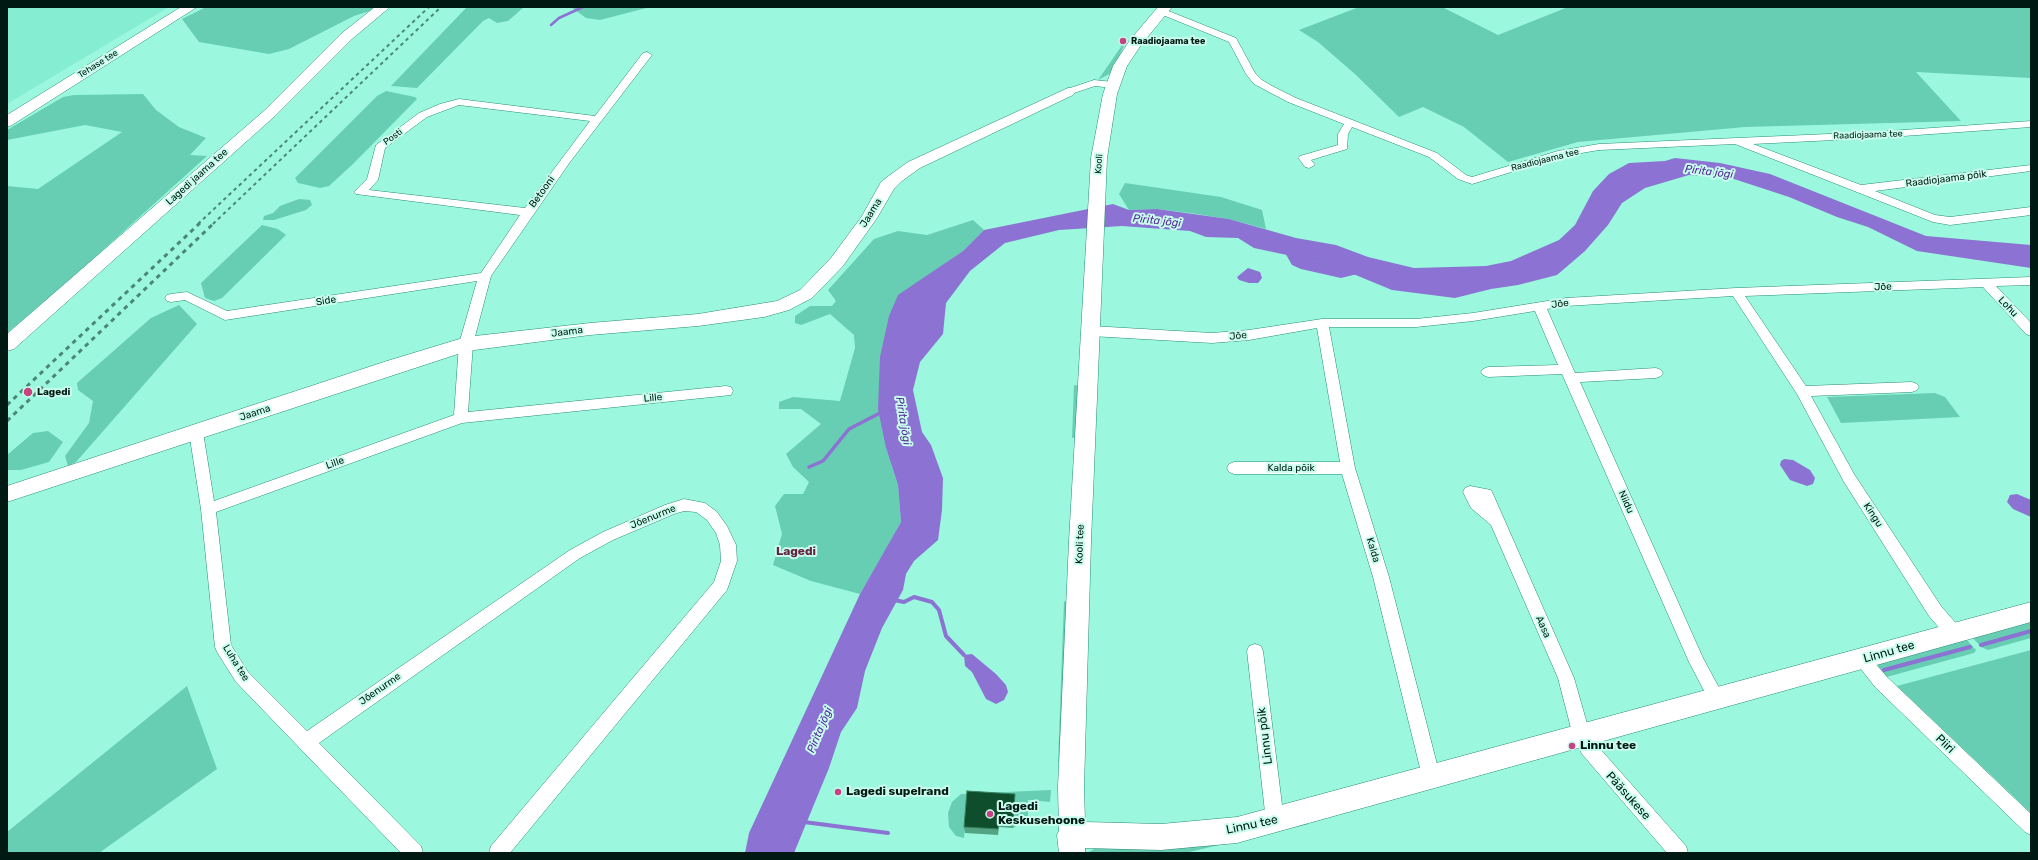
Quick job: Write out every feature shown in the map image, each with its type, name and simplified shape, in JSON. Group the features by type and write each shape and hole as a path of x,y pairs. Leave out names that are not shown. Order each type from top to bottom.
{"street":[{"name":"Tehase tee","path":"7,122 190,7"},
{"name":"Lagedi jaama tee","path":"7,344 270,113 347,36 383,7"},
{"name":"Kooli","path":"1096,236 1099,158 1111,89 1120,66 1135,42 1163,9"},
{"name":"Raadiojaama tee","path":"1163,9 1233,40 1251,74 1258,82 1292,100 1433,155 1462,177 1472,181 1562,153 1599,147 1875,135 2031,124"},
{"name":"Betooni","path":"466,344 485,276 528,212 596,119 647,55"},
{"name":"Jaama","path":"7,494 394,366 466,344 590,329 698,320 764,312 782,306 806,294 837,262 869,218 887,186 914,165 1068,92 1111,89"},
{"name":"Posti","path":"528,212 360,192 372,180 380,147 423,114 444,106 459,102 596,119"},
{"path":"1309,164 1304,158 1343,147 1344,134 1350,122"},
{"name":"Raadiojaama põik","path":"1733,140 1933,218 1950,221 2031,211"},
{"name":"Raadiojaama põik","path":"1860,189 1935,181 2031,168"},
{"name":"Kooli tee","path":"1071,844 1080,528 1096,236"},
{"name":"Side","path":"171,298 187,296 225,316 485,276"},
{"name":"Jõe","path":"1091,331 1212,338 1249,335 1322,323 1416,323 1472,317 1566,302 1736,292 2031,281"},
{"name":"Lohu","path":"1986,283 2031,331"},
{"name":"Kingu","path":"1736,292 1802,391 1849,478 1936,611 1954,633"},
{"name":"Niidu","path":"1540,306 1697,662 1716,697"},
{"name":"Kalda","path":"1322,323 1328,349 1348,468 1381,577 1431,776"},
{"path":"461,418 466,344"},
{"path":"1488,372 1656,373"},
{"path":"1802,391 1912,387"},
{"name":"Lille","path":"208,509 461,418 726,391"},
{"name":"Luha tee","path":"196,432 208,509 223,648 242,677 414,853"},
{"name":"Kalda põik","path":"1234,468 1348,468"},
{"name":"Jõenurme","path":"306,742 575,554 608,536 670,509 684,505 700,507 712,516 722,530 728,544 729,561 721,585 498,853"},
{"name":"Aasa","path":"1497,521 1566,678 1582,736"},
{"name":"Linnu tee","path":"1071,844 1237,830 1275,821 1431,776 1582,736 1716,697 1862,660 2031,612"},
{"name":"Linnu põik","path":"1255,651 1275,821"},
{"name":"Piiri","path":"1862,660 1881,682 2031,826"},
{"name":"Pääsukese","path":"1582,736 1596,759 1679,853"}],"shaded area":[{"path":"7,7 169,7 7,104"},
{"path":"206,7 376,7 373,10 354,16 289,49 269,54 199,42 182,19"},
{"path":"467,7 524,7 508,21 497,23 489,18 483,21 417,88 391,86"},
{"path":"571,7 650,7 600,20 586,18"},
{"path":"1359,7 1442,7 1498,35 1568,7 2031,7 2031,78 1916,72 1961,121 1745,127 1578,142 1508,162 1464,127 1423,107 1399,117 1356,75 1318,42 1299,30"},
{"path":"1123,44 1125,44 1111,73 1098,80"},
{"path":"386,91 415,97 417,99 353,164 329,186 320,188 298,183 295,178 377,96"},
{"path":"143,94 156,110 179,127 206,138 190,155 207,156 72,278 7,333 7,186 38,189 122,132 85,125 7,140 7,130 63,97 74,95"},
{"path":"1125,183 1221,197 1262,210 1266,229 1229,219 1190,213 1157,209 1129,210 1119,194"},
{"path":"299,199 310,200 312,205 306,210 274,220 263,220 264,216 273,213 280,206"},
{"path":"973,220 984,230 963,251 920,281 886,448 898,485 901,522 860,594 811,581 773,565 782,534 775,506 784,494 803,494 809,482 793,467 786,454 821,424 801,409 779,409 779,402 793,397 840,401 855,348 854,335 830,314 801,325 795,323 795,316 810,306 832,306 836,301 828,290 874,239 898,231 927,235"},
{"path":"262,225 278,229 286,235 222,298 214,301 205,298 201,283"},
{"path":"179,305 197,324 76,462 68,466 65,456 89,423 93,401 78,390 77,383 151,318"},
{"path":"1074,385 1079,386 1075,437 1072,438"},
{"path":"1935,393 1945,397 1960,417 1841,423 1827,397"},
{"path":"48,431 63,442 49,462 21,470 7,470 7,455 33,433"},
{"path":"1064,601 1067,602 1061,762 1058,762"},
{"path":"2031,621 2031,638 1988,650 1981,647 1971,636"},
{"path":"1965,638 1976,650 1974,653 1883,678 1878,669 1878,663"},
{"path":"2031,650 2031,813 1897,686"},
{"path":"187,686 217,769 99,853 7,853 7,832"},
{"path":"1051,790 1050,802 1028,800 1028,818 1049,820 1022,823 1013,828 1015,800 968,798 964,838 956,836 949,827 948,813 952,802 961,794"},
{"path":"1298,823 1309,824 1185,853 1088,853 1095,848"}],"water":[{"path":"1675,158 1720,163 1770,174 1926,236 2031,245 2031,268 1917,251 1868,227 1837,217 1789,197 1731,178 1689,175 1645,188 1622,203 1608,225 1585,251 1557,275 1455,298 1392,290 1329,264 1254,248 1238,238 1206,237 1190,231 1122,226 1059,230 1005,243 970,271 946,303 943,334 920,362 913,390 922,432 931,445 943,478 942,510 938,540 914,561 906,574 903,590 882,628 865,671 857,708 841,732 829,768 794,853 745,853 749,833 860,594 901,522 898,485 886,448 878,409 880,357 889,316 898,295 963,251 984,230 1113,204 1129,210 1157,209 1229,219 1296,238 1336,245 1368,257 1414,268 1486,266 1511,261 1559,240 1575,225 1593,191 1609,174 1629,163 1665,161"},
{"path":"1248,268 1260,272 1262,278 1258,283 1249,283 1239,280 1237,277"},
{"path":"1784,459 1793,460 1810,470 1815,478 1813,484 1807,486 1790,480 1780,465 1781,461"},
{"path":"2017,494 2031,500 2031,517 2013,509 2007,502 2010,495"},
{"path":"972,654 996,674 1006,685 1008,692 1004,700 996,704 986,699 972,672 965,666 964,655"}],"building":[{"name":"Lagedi Keskusehoone","path":"967,791 1015,794 1013,822 999,821 998,829 964,827"}],"waterway":[{"path":"551,25 559,18 583,7"},
{"name":"Pirita jõgi","path":"1289,244 1298,261 1307,265 1341,272 1368,266"},
{"path":"809,467 823,461 849,429 882,412"},
{"path":"894,600 904,602 914,597 932,602 939,610 946,636 964,655"},
{"path":"1981,645 2031,631"},
{"path":"1884,670 1970,647"},
{"path":"804,822 888,833"}],"railway":[{"path":"198,224 429,7"},
{"path":"213,224 441,7"},
{"path":"7,405 200,223"},
{"path":"7,421 214,223"}],"place":[{"name":"Raadiojaama tee","path":"1123,41"},
{"name":"Lagedi","path":"28,392"},
{"name":"Linnu tee","path":"1572,746"},
{"name":"Lagedi supelrand","path":"838,792"},
{"name":"Lagedi Keskusehoone","path":"990,814"}],"district":[{"name":"Lagedi","path":"796,552"}]}
